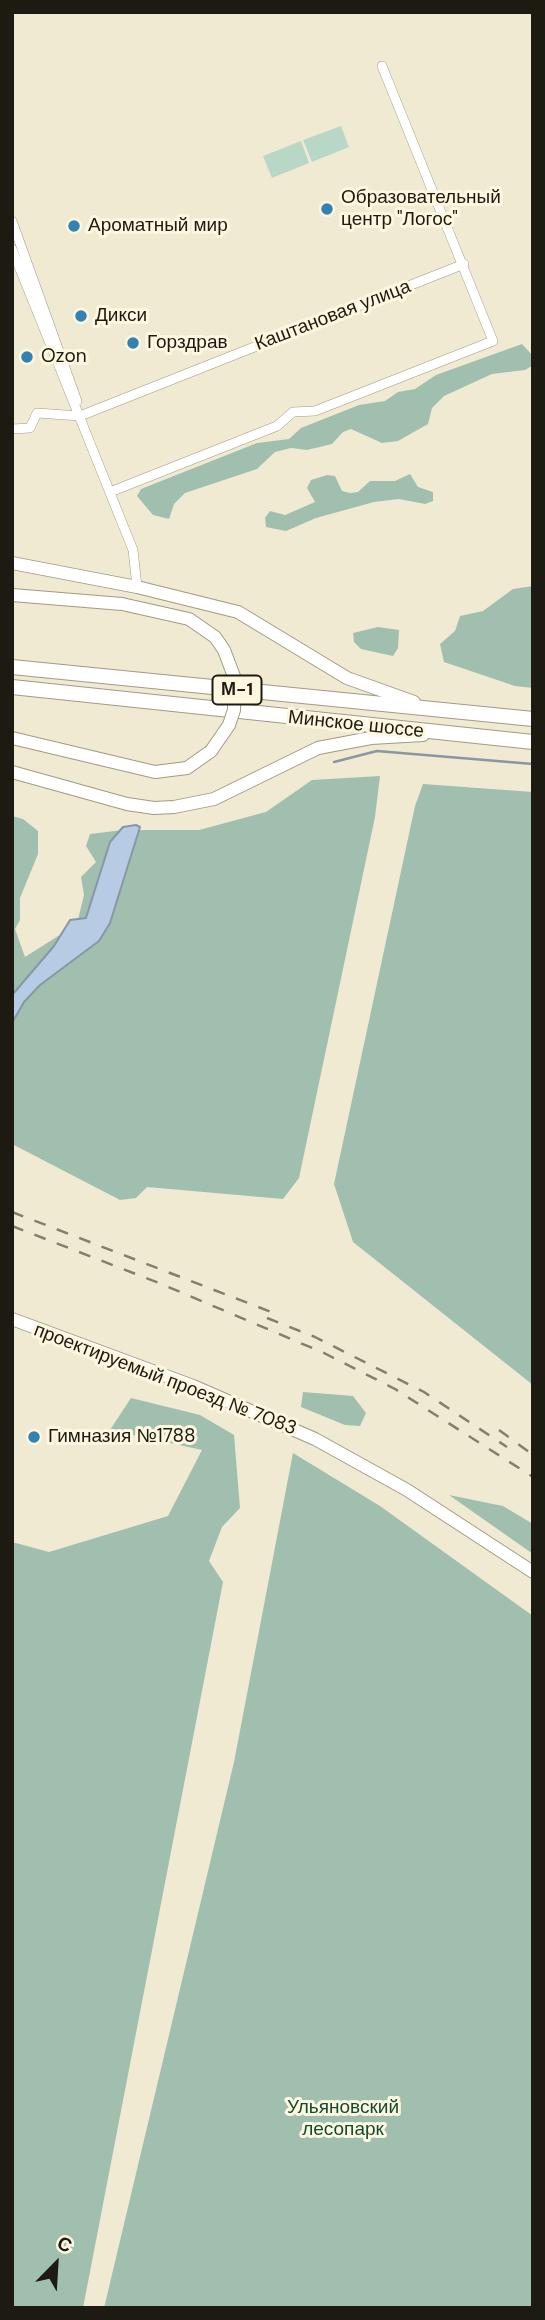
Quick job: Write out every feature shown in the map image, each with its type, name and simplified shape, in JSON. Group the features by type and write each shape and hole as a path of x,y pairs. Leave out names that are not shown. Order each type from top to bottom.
{"highway":[{"name":"Минское шоссе","path":"12,667 533,719"},
{"name":"Минское шоссе","path":"12,687 533,742"}],"main road":[{"path":"12,563 137,587 238,612 347,678 399,698 463,713"},
{"path":"12,593 122,604 189,619 215,637 224,650 235,679 235,703 229,725 211,751 187,768 155,772 12,738"},
{"path":"12,772 100,798 154,808 174,807 214,799 318,748 371,737 440,734"},
{"name":"проектируемый проезд № 7083","path":"12,1319 193,1386 315,1439 407,1490 533,1572"}],"street":[{"path":"110,492 277,426 293,412 315,411 493,341 382,66"},
{"path":"12,221 75,389 80,416"},
{"path":"12,249 133,550 137,587"},
{"name":"Каштановая улица","path":"12,429 30,428 37,413 80,416 464,264"}],"green space":[{"path":"341,126 349,147 312,162 303,140"},
{"path":"301,141 309,163 272,178 263,156"},
{"path":"522,344 533,356 532,366 525,370 492,374 444,396 432,408 428,424 398,441 382,443 351,429 343,432 332,444 307,450 291,448 275,452 257,469 185,493 174,504 169,519 153,515 137,496 141,489 257,443 289,439 301,428 359,405 385,401 398,392 415,389 436,375"},
{"path":"410,474 418,487 433,492 433,501 425,504 399,499 374,502 316,518 286,531 266,527 265,518 270,511 285,515 315,502 307,488 311,480 327,475 335,476 342,491 350,493 358,492 370,481 395,481"},
{"path":"533,586 533,688 515,686 444,662 440,644 455,631 460,616 483,611 513,589"},
{"path":"378,627 399,630 398,648 393,656 361,649 354,642 353,633"},
{"path":"380,776 375,817 299,1178 283,1199 147,1187 136,1198 120,1200 14,1145 12,816 23,819 38,831 38,854 20,898 20,920 15,929 25,957 77,924 84,895 81,877 96,862 86,846 90,834 123,830 199,830 266,812 312,780"},
{"path":"423,784 533,792 533,1385 353,1242 334,1184 415,806"},
{"path":"303,1392 353,1396 366,1413 360,1426 345,1425 301,1407"},
{"path":"131,1398 200,1415 234,1435 240,1508 222,1527 209,1561 223,1582 83,2308 12,2308 12,1542 49,1552 168,1516 202,1450 110,1430"},
{"name":"Ульяновский лесопарк","path":"293,1453 380,1506 533,1616 533,2308 104,2308 234,1762"},
{"path":"449,1495 503,1506 533,1524 533,1554"}],"water":[{"path":"123,827 140,827 110,923 99,941 40,985 24,1002 12,1023 13,994 54,946 70,920 86,918 110,842"}],"waterway":[{"path":"334,762 377,751 533,764"}],"railway":[{"path":"12,1212 279,1315"},
{"path":"12,1226 159,1283 324,1353 395,1389 533,1477"},
{"path":"267,1318 315,1337 424,1392 507,1447"},
{"path":"499,1430 533,1455"}],"place":[{"name":"Образовательный центр \"Логос\"","path":"327,209"},
{"name":"Ароматный мир","path":"74,226"},
{"name":"Дикси","path":"81,316"},
{"name":"Горздрав","path":"133,343"},
{"name":"Ozon","path":"27,357"},
{"name":"Гимназия №1788","path":"34,1437"}]}
